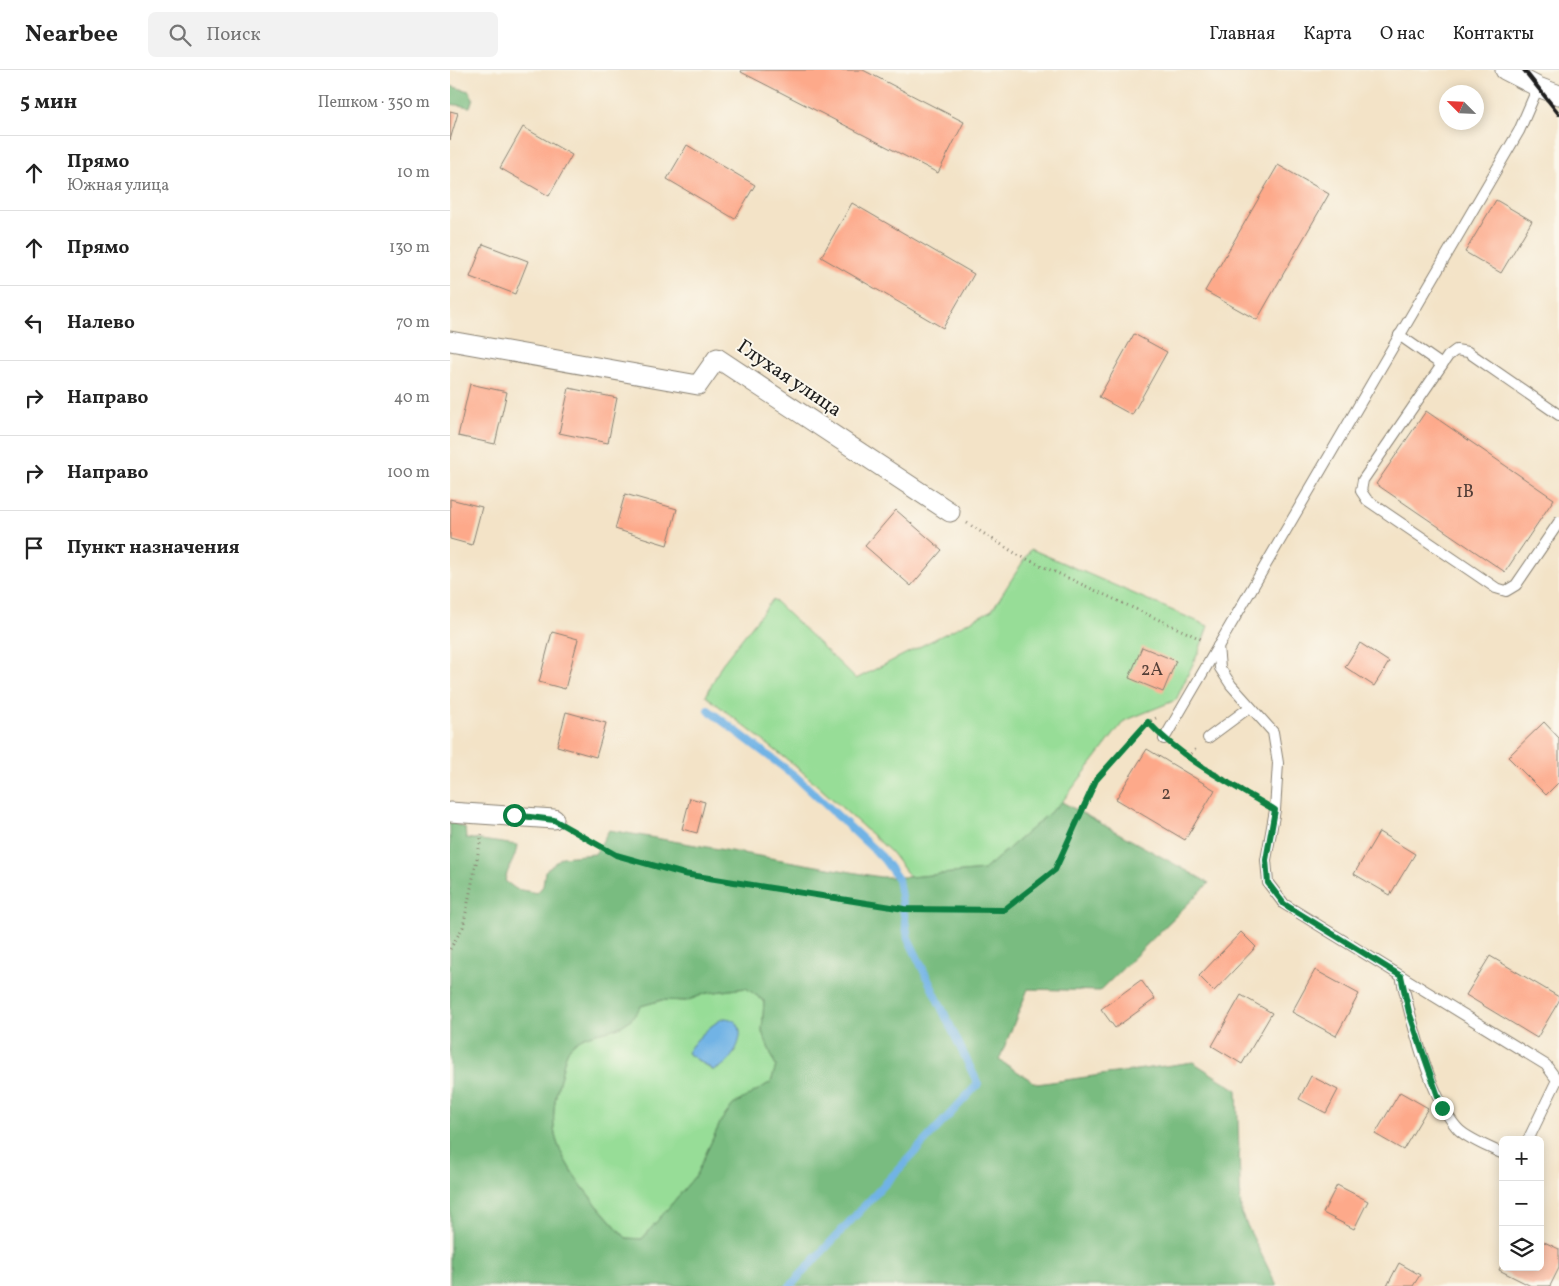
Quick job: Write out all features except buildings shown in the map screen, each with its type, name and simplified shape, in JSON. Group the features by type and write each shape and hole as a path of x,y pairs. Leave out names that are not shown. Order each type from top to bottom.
{"street":[{"path":"1505,70 1538,87 1559,95"},
{"name":"Глухая улица","path":"450,341 698,385 717,358 950,512"},
{"path":"450,812 554,820"}],"lane":[{"path":"1164,739 1519,131 1538,87"},
{"path":"1400,335 1442,365"},
{"path":"1559,415 1468,352 1456,350 1448,356 1363,480 1361,491 1367,500 1496,588 1506,591 1516,585 1559,522"},
{"path":"1218,646 1220,668 1250,708 1273,732 1278,763 1275,810 1266,860 1268,883 1284,904 1546,1065 1557,1080 1530,1136"},
{"path":"1208,738 1250,708"},
{"path":"1401,976 1409,1012 1442,1108 1460,1131 1499,1152"}],"path":[{"path":"950,512 1018,555 1218,646"},
{"path":"554,820 616,855 684,874 904,909 1004,910 1055,870 1096,780 1148,722 1184,705"},
{"path":"1148,722 1164,739 1187,757 1275,810"},
{"path":"450,949 463,927 485,814"}],"green space":[{"path":"450,86 469,91 473,98 470,107 450,104"},
{"path":"1031,549 1208,626 1199,651 1176,700 1124,721 1062,802 984,870 910,877 891,852 798,768 706,696 722,664 773,599 856,679 992,610"},
{"path":"1062,802 1209,883 1100,991 1028,989 999,1060 1037,1084 1193,1062 1237,1090 1241,1213 1277,1286 450,1286 450,822 465,828 466,838 517,845 505,881 516,889 537,893 543,886 545,871 562,857 595,854 609,830 880,877 910,877 984,870","holes":["746,988 764,1001 762,1032 776,1066 771,1082 733,1105 721,1121 696,1175 642,1239 626,1238 578,1180 562,1155 557,1142 554,1126 554,1108 563,1064 569,1049 580,1039 625,1024 641,1006 662,1000 686,1001 707,993"]},
{"path":"746,988 764,1001 762,1032 776,1066 771,1082 733,1105 721,1121 696,1175 642,1239 626,1238 578,1180 562,1155 557,1142 554,1126 554,1108 566,1056 571,1046 580,1039 625,1024 641,1006 662,1000 686,1001 707,993","holes":["725,1018 736,1051 718,1069 712,1070 687,1053 704,1033 715,1023"]}],"water":[{"path":"725,1018 734,1021 739,1027 738,1044 728,1061 721,1067 713,1070 687,1053 704,1033 715,1023"}],"waterway":[{"path":"708,710 795,776 882,857 898,879 908,938 978,1084 790,1286"}],"railway":[{"path":"1524,70 1559,114"}],"route":[{"path":"514,815 554,820 616,855 684,874 904,909 1004,910 1055,870 1096,780 1148,722 1164,739 1187,757 1275,810 1266,860 1268,883 1284,904 1401,976 1409,1012 1442,1108"}]}
